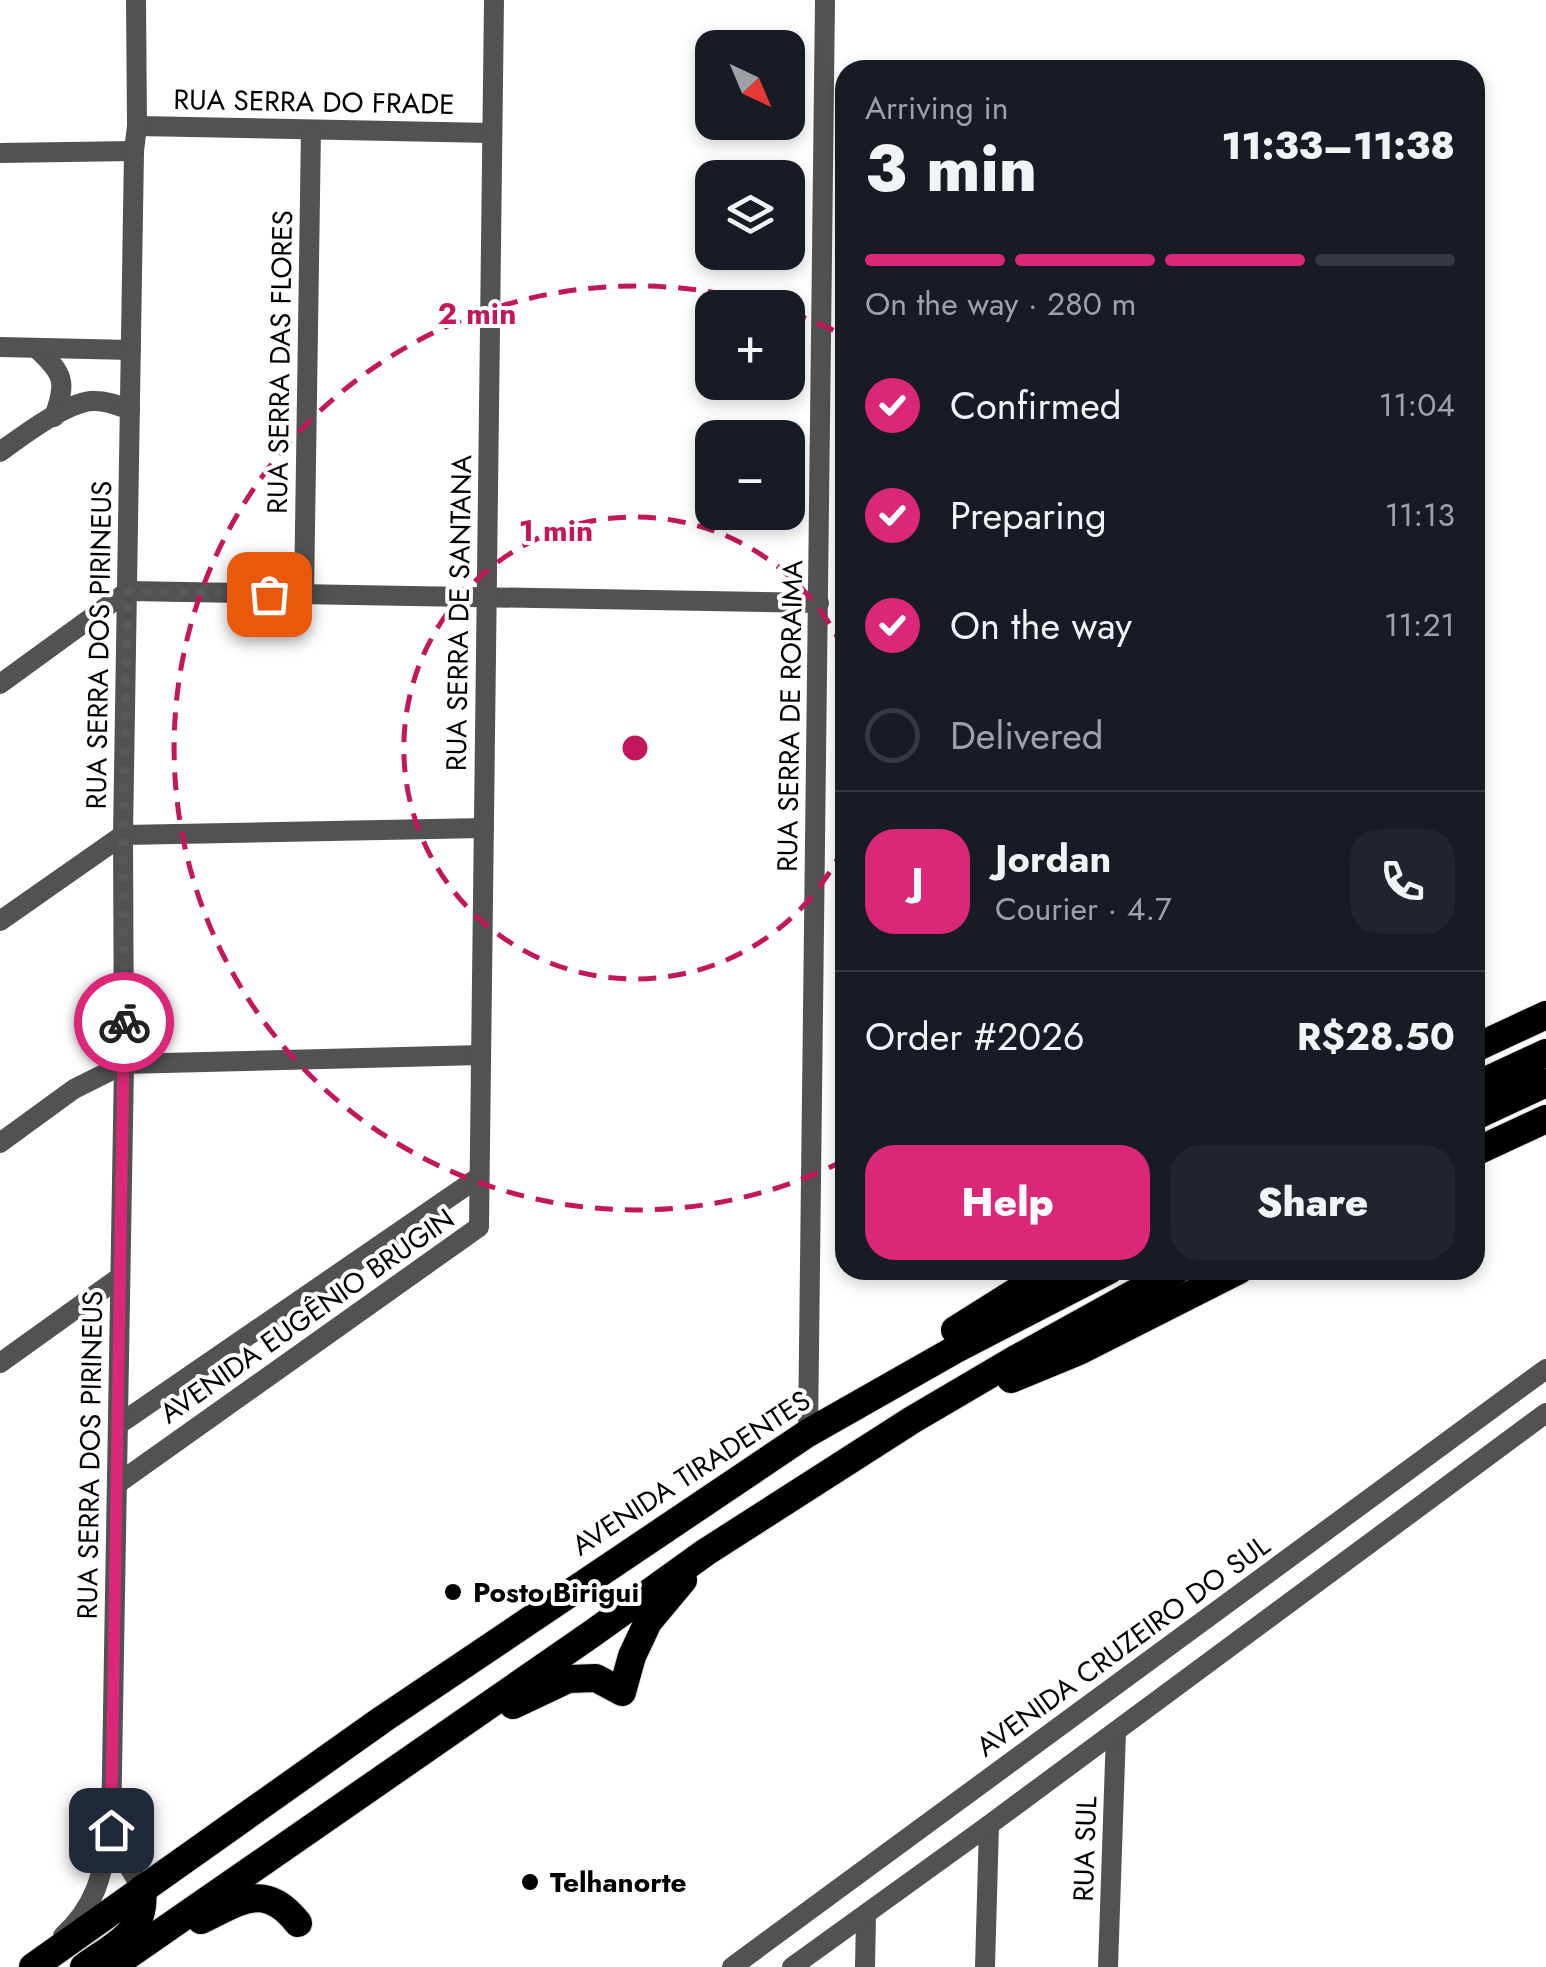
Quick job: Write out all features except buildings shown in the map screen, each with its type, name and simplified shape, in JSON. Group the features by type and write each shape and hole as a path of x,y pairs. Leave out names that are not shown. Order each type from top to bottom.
{"highway":[{"path":"1485,1043 1546,1015"},
{"path":"1485,1081 1546,1053"},
{"path":"1485,1111 1546,1082"},
{"path":"1485,1147 1546,1119"},
{"path":"880,1390 958,1328 1035,1280"},
{"name":"AVENIDA TIRADENTES","path":"30,1967 383,1719 808,1433 880,1390 1089,1280"},
{"path":"119,1961 706,1552 912,1420 1158,1280"},
{"path":"912,1420 1079,1351 1219,1280"},
{"path":"418,1752 568,1679 596,1678 622,1692 632,1656 648,1622 706,1552"},
{"path":"84,1967 134,1930 144,1907 142,1888"},
{"path":"119,1961 250,1896 265,1897 285,1906 298,1923"}],"street":[{"name":"RUA SERRA DOS PIRINEUS","path":"30,1967 75,1924 91,1902 100,1882 111,1830 136,0"},
{"name":"RUA SERRA DE SANTANA","path":"479,1227 494,0"},
{"name":"RUA SERRA DE RORAIMA","path":"808,1433 825,0"},
{"name":"RUA SERRA DO FRADE","path":"137,126 490,134"},
{"name":"RUA SERRA DAS FLORES","path":"304,595 311,130"},
{"path":"0,153 134,151"},
{"path":"0,347 131,350"},
{"path":"36,348 60,377 63,392 54,417"},
{"path":"0,452 78,404 95,400 130,410"},
{"path":"0,684 128,591 819,602"},
{"path":"0,921 123,835 484,828"},
{"path":"0,1142 74,1089 124,1064 481,1055"},
{"name":"AVENIDA EUGÊNIO BRUGIN","path":"118,1425 480,1176"},
{"name":"AVENIDA EUGÊNIO BRUGIN","path":"117,1484 479,1227"},
{"path":"0,1363 120,1277"},
{"name":"AVENIDA CRUZEIRO DO SUL","path":"732,1967 1546,1370"},
{"path":"792,1967 1546,1413"},
{"name":"RUA SUL","path":"1108,1967 1116,1732"},
{"path":"985,1967 990,1825"},
{"path":"111,1830 142,1888"},
{"path":"865,1967 866,1914"}],"way so far":[{"path":"124,1022 128,591 269,594"}],"place":[{"name":"Posto Birigui","path":"453,1592"},
{"name":"Telhanorte","path":"530,1882"}],"route":[{"path":"111,1830 124,1022"}]}
